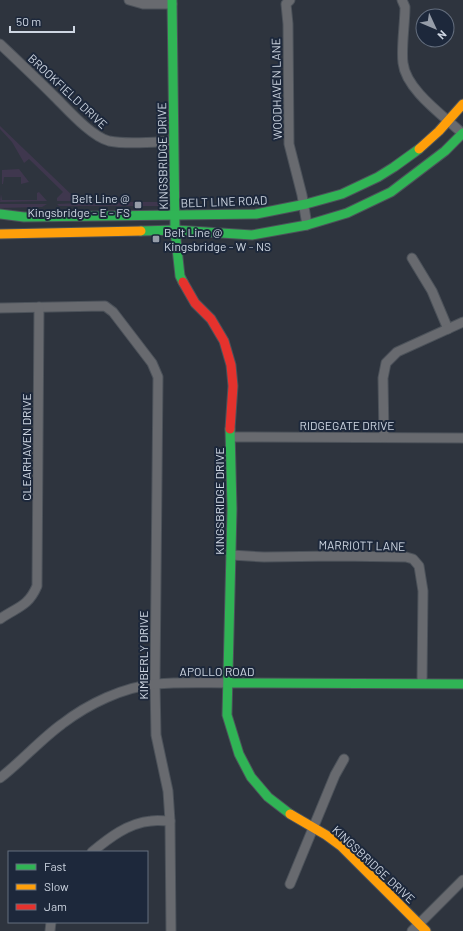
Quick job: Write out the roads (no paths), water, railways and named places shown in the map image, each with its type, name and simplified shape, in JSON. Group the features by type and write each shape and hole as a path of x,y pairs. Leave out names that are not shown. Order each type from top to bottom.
{"street":[{"path":"129,0 143,4 172,2"},
{"name":"WOODHAVEN LANE","path":"290,0 286,4 288,24 289,144 307,225"},
{"path":"0,234 175,230 252,234 307,225 356,210 391,192 430,163 463,133 422,96 405,73 403,62 405,8 402,0"},
{"name":"KINGSBRIDGE DRIVE","path":"172,2 175,230 180,276 195,303 211,319 224,341 231,364 233,386 230,420 232,509 229,683 227,715 229,726 236,749 245,768 255,782 278,806 329,836 341,846 426,931"},
{"name":"BROOKFIELD DRIVE","path":"0,44 94,134 108,141 173,141"},
{"name":"BELT LINE ROAD","path":"0,214 24,217 256,214 282,210 344,194 381,176 432,137 449,121 463,104"},
{"path":"412,258 432,291 448,329"},
{"name":"KIMBERLY DRIVE","path":"39,307 105,306 113,312 152,363 158,377 155,684 156,735 168,791 170,820 171,931"},
{"path":"0,308 39,307"},
{"name":"CLEARHAVEN DRIVE","path":"0,619 25,604 33,596 37,586 39,307"},
{"path":"384,437 383,378 386,363 397,352 463,322"},
{"name":"RIDGEGATE DRIVE","path":"231,437 463,438"},
{"name":"MARRIOTT LANE","path":"231,556 406,557 413,559 419,566 423,591 422,683"},
{"name":"APOLLO ROAD","path":"0,778 44,738 76,714 113,695 155,684 463,684"},
{"path":"290,884 335,775 344,759"},
{"path":"93,851 108,839 127,827 150,821 170,820"},
{"path":"412,931 463,880"}],"place":[{"name":"Belt Line @ Kingsbridge - E - FS","path":"138,205"},
{"name":"Belt Line @ Kingsbridge - W - NS","path":"156,239"}]}
